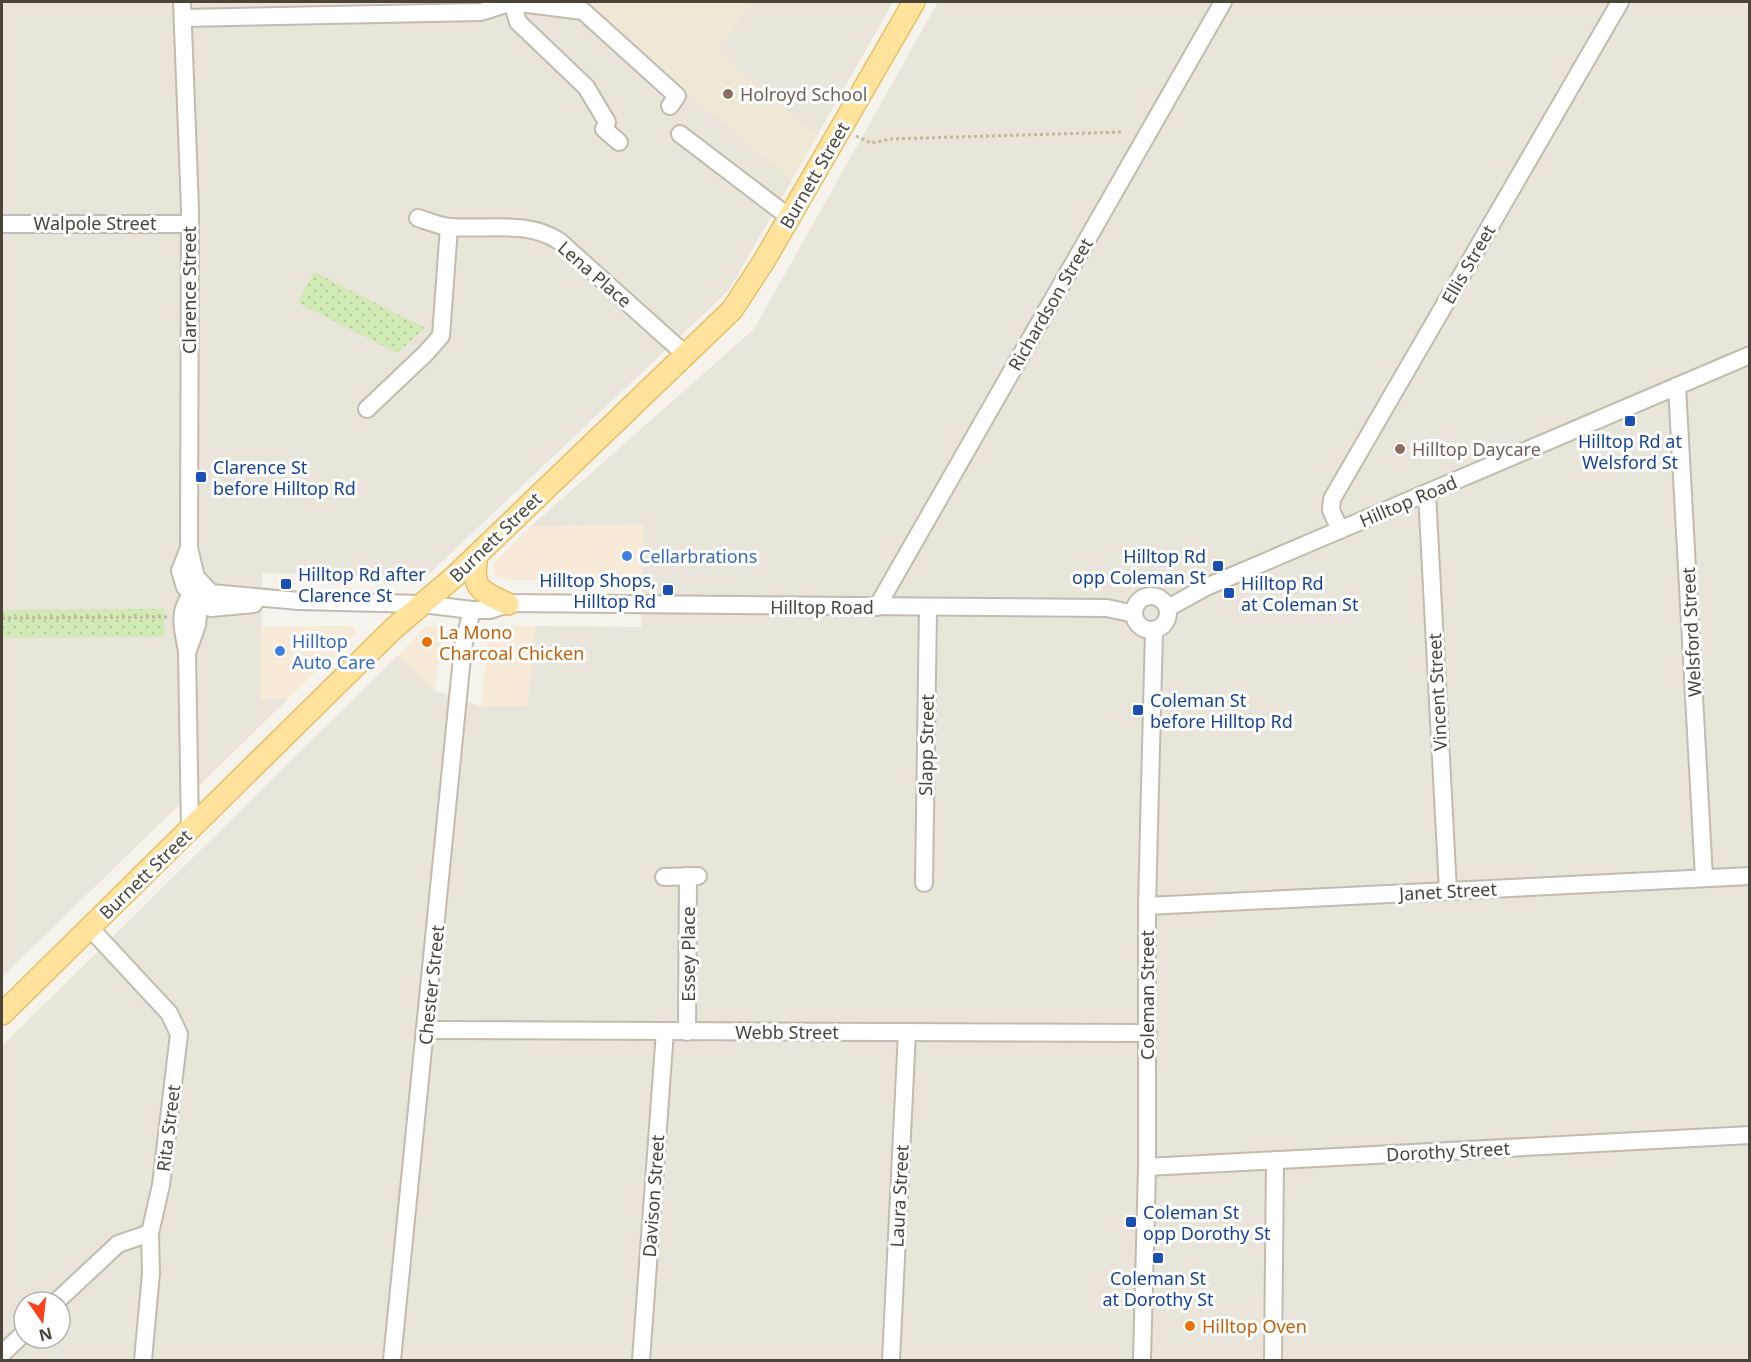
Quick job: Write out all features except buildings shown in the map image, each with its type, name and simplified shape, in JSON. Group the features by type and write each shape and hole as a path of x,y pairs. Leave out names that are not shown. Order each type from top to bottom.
{"main road":[{"name":"Burnett Street","path":"2,1014 393,629 477,555 732,310 914,2"},
{"path":"477,555 474,572 477,586 482,592 508,604"}],"street":[{"path":"512,2 518,22 586,87 607,122 604,129 619,142"},
{"path":"182,10 481,12 512,2 583,11 677,96 670,106"},
{"name":"Richardson Street","path":"877,608 1223,2"},
{"name":"Ellis Street","path":"1340,530 1331,510 1332,499 1620,2"},
{"name":"Clarence Street","path":"182,10 189,224 189,548 180,570 185,587 197,590"},
{"path":"680,134 789,217"},
{"name":"Lena Place","path":"418,218 449,227 492,227 546,233 560,241 686,355"},
{"name":"Walpole Street","path":"2,224 189,224"},
{"path":"367,409 441,336 449,227"},
{"name":"Hilltop Road","path":"1168,608 1206,587 1749,356"},
{"name":"Welsford Street","path":"1677,386 1704,878"},
{"name":"Vincent Street","path":"1427,493 1448,891"},
{"path":"190,831 188,651 182,624 184,601 197,590"},
{"name":"Hilltop Road","path":"197,590 299,601 422,604 472,610 490,610 508,604"},
{"path":"1147,597 1156,597 1168,608 1167,620 1154,630 1139,625 1134,614 1137,603 1147,597"},
{"name":"Hilltop Road","path":"422,604 456,600 508,604 1107,608 1134,614"},
{"name":"Slapp Street","path":"924,883 928,608"},
{"name":"Chester Street","path":"392,1360 463,647 472,610"},
{"name":"Coleman Street","path":"1142,1360 1147,1167 1147,906 1154,630"},
{"name":"Essey Place","path":"664,877 693,876 687,1032"},
{"name":"Janet Street","path":"1147,906 1749,876"},
{"name":"Rita Street","path":"90,928 169,1013 178,1028 161,1185 150,1233 151,1273 143,1360"},
{"name":"Webb Street","path":"426,1030 1148,1033"},
{"name":"Davison Street","path":"641,1360 665,1031"},
{"name":"Laura Street","path":"891,1360 907,1032"},
{"name":"Dorothy Street","path":"1147,1167 1749,1135"},
{"path":"1274,1360 1275,1160"},
{"path":"69,1290 118,1244 150,1233"}],"path":[{"path":"856,136 871,143 890,139 1122,132"},
{"path":"2,618 167,617"}],"shaded area":[{"path":"2,2 582,2 792,180 729,290 426,577 262,573 261,698 289,698 2,977"},
{"name":"Holroyd School","path":"582,2 751,2 717,52 817,136 792,180"},
{"path":"751,2 893,2 817,136 716,52"},
{"path":"938,2 1749,2 1749,1360 2,1360 2,1046 398,655 435,691 481,706 527,706 535,626 641,627 643,525 530,527 754,329"},
{"path":"643,525 643,580 507,580 496,575 492,565 530,527"},
{"path":"353,626 356,633 289,698 261,699 262,627"},
{"path":"426,626 442,627 435,691 398,655"},
{"path":"501,626 535,626 527,706 481,706 488,637 492,630"}],"green space":[{"path":"314,272 425,328 397,353 298,303"},
{"path":"164,609 164,637 2,638 2,610"}],"place":[{"name":"Holroyd School","path":"728,94"},
{"name":"Hilltop Rd at Welsford St","path":"1630,421"},
{"name":"Hilltop Daycare","path":"1400,449"},
{"name":"Clarence St before Hilltop Rd","path":"201,477"},
{"name":"Cellarbrations","path":"627,556"},
{"name":"Hilltop Rd opp Coleman St","path":"1218,566"},
{"name":"Hilltop Rd after Clarence St","path":"286,584"},
{"name":"Hilltop Shops, Hilltop Rd","path":"668,590"},
{"name":"Hilltop Rd at Coleman St","path":"1229,593"},
{"name":"La Mono Charcoal Chicken","path":"427,642"},
{"name":"Hilltop Auto Care","path":"280,651"},
{"name":"Coleman St before Hilltop Rd","path":"1138,710"},
{"name":"Coleman St opp Dorothy St","path":"1131,1222"},
{"name":"Coleman St at Dorothy St","path":"1158,1258"},
{"name":"Hilltop Oven","path":"1190,1326"}]}
